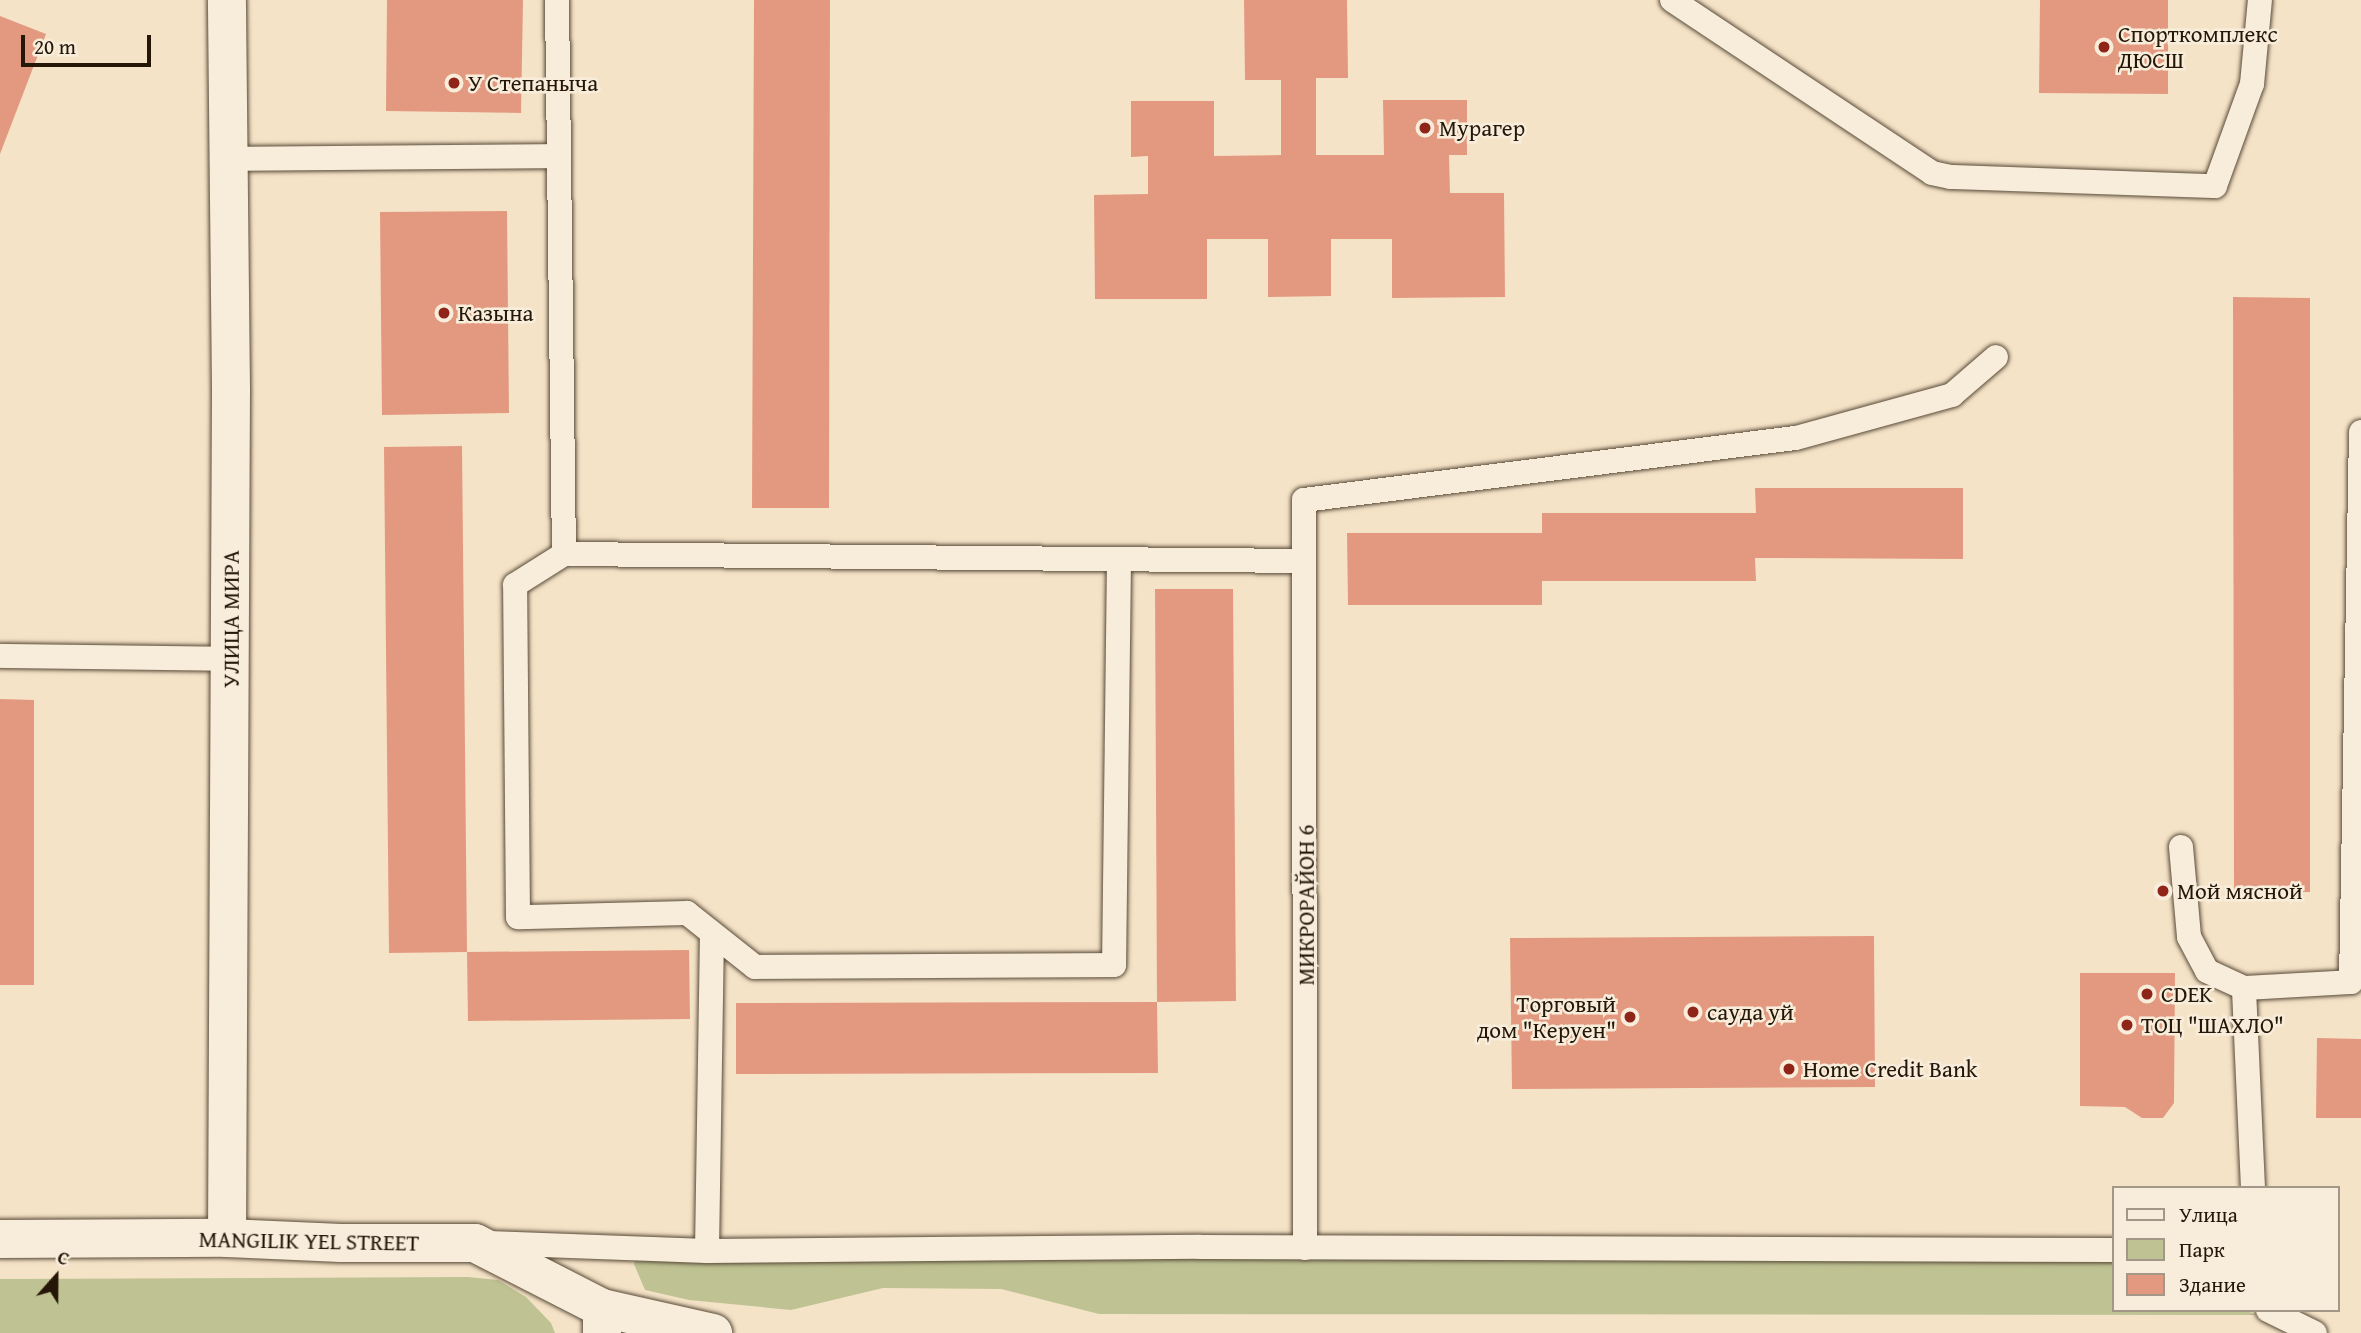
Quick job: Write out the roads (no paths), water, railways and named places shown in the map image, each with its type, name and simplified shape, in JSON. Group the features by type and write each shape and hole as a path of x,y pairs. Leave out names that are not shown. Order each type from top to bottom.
{"street":[{"name":"УЛИЦА МИРА","path":"227,1238 231,659 228,0"},
{"name":"MANGILIK YEL STREET","path":"0,1239 227,1238 341,1243 475,1242 602,1321 713,1333"}],"lane":[{"path":"557,0 564,554"},
{"path":"1672,0 1932,173 1951,177 2215,186 2252,84 2260,0"},
{"path":"227,159 558,156"},
{"name":"МИКРОРАЙОН 6","path":"1305,1248 1304,500 1796,438 1952,395 1996,357"},
{"path":"2181,847 2189,937 2207,971 2244,988 2356,982 2361,432"},
{"path":"1119,560 1114,965 755,967 687,913 518,917 515,585 564,554 1304,561"},
{"path":"0,656 231,659"},
{"path":"707,1251 712,934"},
{"path":"2244,988 2253,1186"},
{"path":"475,1242 707,1251 1305,1248 2112,1250"},
{"path":"2272,1312 2315,1333"}],"place":[{"name":"Спорткомплекс ДЮСШ","path":"2104,47"},
{"name":"У Степаныча","path":"454,83"},
{"name":"Мурагер","path":"1425,128"},
{"name":"Казына","path":"444,313"},
{"name":"Мой мясной","path":"2163,891"},
{"name":"CDEK","path":"2147,994"},
{"name":"сауда уй","path":"1693,1012"},
{"name":"Торговый дом \"Керуен\"","path":"1630,1017"},
{"name":"ТОЦ \"ШАХЛО\"","path":"2127,1025"},
{"name":"Home Credit Bank","path":"1789,1069"}]}
